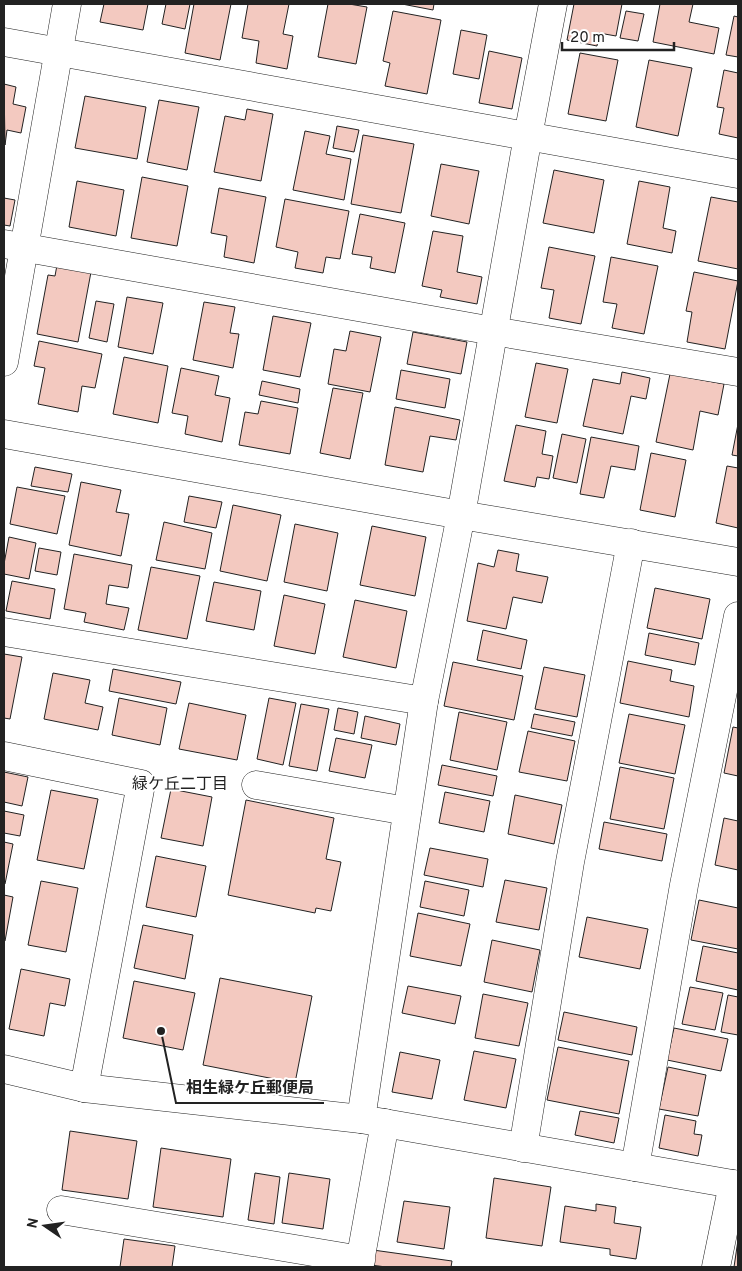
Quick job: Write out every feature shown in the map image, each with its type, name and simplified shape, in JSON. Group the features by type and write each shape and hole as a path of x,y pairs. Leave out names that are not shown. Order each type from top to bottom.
{"street":[{"path":"4,362 14,246 67,4"},
{"path":"61,1210 360,1264 373,1121 407,810 424,701 461,516 553,4"},
{"path":"4,42 738,174"},
{"path":"14,246 493,331 738,372"},
{"path":"4,434 461,516 738,562"},
{"path":"523,1148 570,862 630,543"},
{"path":"635,1167 684,885 738,616"},
{"path":"4,632 424,701"},
{"path":"4,756 141,784 84,1088"},
{"path":"256,785 407,810"},
{"path":"4,1069 84,1088 373,1121 736,1185 716,1267"}],"building":[{"path":"104,4 148,4 143,30 100,22"},
{"path":"166,4 190,4 185,29 162,24"},
{"path":"194,4 231,4 220,60 185,53"},
{"path":"248,4 289,4 283,34 293,36 287,69 256,63 259,41 242,38"},
{"path":"328,4 349,4 367,7 356,64 318,57"},
{"path":"402,4 434,4 433,10"},
{"path":"574,4 622,4 616,36 599,33 597,46 567,40"},
{"path":"660,4 693,4 689,22 719,28 714,54 653,42"},
{"path":"393,11 441,20 427,94 385,86 390,63 383,61"},
{"path":"626,11 644,14 638,41 620,38"},
{"path":"734,16 738,17 738,57 726,55"},
{"path":"461,30 487,35 479,79 453,74"},
{"path":"489,51 522,58 512,109 479,103"},
{"path":"580,53 618,60 606,121 568,114"},
{"path":"649,60 692,68 678,136 636,127"},
{"path":"724,70 738,73 738,138 719,134 724,108 717,107"},
{"path":"4,84 16,87 13,104 26,107 21,133 7,130 5,145"},
{"path":"85,96 146,107 137,159 75,148"},
{"path":"159,100 199,107 187,170 147,162"},
{"path":"247,109 273,114 261,181 214,172 225,116 245,120"},
{"path":"337,126 359,130 354,152 333,148"},
{"path":"305,131 330,136 326,154 351,159 344,200 293,190"},
{"path":"363,135 414,144 401,213 351,204"},
{"path":"441,164 479,171 469,224 431,216"},
{"path":"554,170 604,180 594,233 543,223"},
{"path":"142,177 188,186 177,246 131,238"},
{"path":"77,181 124,190 116,236 69,227"},
{"path":"639,181 670,187 663,228 676,231 672,253 627,244"},
{"path":"219,188 266,197 254,263 224,257 227,236 211,233"},
{"path":"711,197 738,202 738,269 698,261"},
{"path":"4,198 15,200 10,226 4,225"},
{"path":"285,199 349,211 340,259 326,257 323,273 295,268 298,252 276,247"},
{"path":"360,214 405,223 395,273 370,268 372,257 352,254"},
{"path":"433,231 463,236 457,272 482,277 477,304 440,297 442,290 422,286"},
{"path":"549,247 595,256 581,324 549,318 554,290 541,288"},
{"path":"611,257 658,266 644,334 612,328 617,304 603,302"},
{"path":"57,265 91,272 78,342 37,334 48,275 55,276"},
{"path":"694,272 738,281 725,349 687,342 692,312 686,311"},
{"path":"127,297 163,303 153,354 118,347"},
{"path":"96,301 114,304 107,342 89,338"},
{"path":"204,302 235,307 230,333 239,334 233,368 193,360"},
{"path":"273,316 311,323 300,377 263,370"},
{"path":"350,331 381,337 370,392 328,384 334,349 346,351"},
{"path":"413,332 467,342 461,374 407,364"},
{"path":"39,341 102,354 95,388 82,386 78,412 38,404 45,368 34,366"},
{"path":"124,357 168,366 158,423 113,414"},
{"path":"536,363 568,369 557,423 525,417"},
{"path":"181,368 219,376 215,395 230,398 222,442 185,434 188,416 172,413"},
{"path":"401,370 450,379 445,408 396,399"},
{"path":"622,372 650,378 646,399 631,396 623,434 583,426 593,379 620,384"},
{"path":"670,374 724,384 718,415 700,411 693,450 656,442"},
{"path":"262,381 300,389 298,403 259,395"},
{"path":"333,388 363,393 350,459 320,453"},
{"path":"261,401 298,408 290,454 239,445 245,412 258,414"},
{"path":"395,407 460,420 456,440 430,436 423,472 385,465"},
{"path":"738,424 738,456 732,455"},
{"path":"516,425 546,431 542,454 553,456 549,479 537,477 535,487 504,481"},
{"path":"562,434 586,439 577,483 553,478"},
{"path":"591,437 639,446 635,470 611,466 604,498 580,494"},
{"path":"651,453 686,460 675,517 640,510"},
{"path":"727,466 738,468 738,528 716,523"},
{"path":"35,467 72,474 68,492 31,486"},
{"path":"81,482 121,490 116,512 129,514 121,556 69,545"},
{"path":"17,487 65,496 57,534 10,524"},
{"path":"189,496 222,502 216,528 184,522"},
{"path":"233,505 281,515 267,581 220,571"},
{"path":"164,522 212,533 205,569 156,560"},
{"path":"295,524 338,533 327,591 284,582"},
{"path":"372,526 426,537 415,596 360,585"},
{"path":"9,537 36,543 29,579 4,574"},
{"path":"39,548 61,552 57,575 35,571"},
{"path":"498,550 519,554 516,571 548,577 542,603 513,597 506,629 467,621 478,563 494,567"},
{"path":"74,554 132,565 128,588 109,585 106,604 129,608 124,630 84,622 86,613 64,609"},
{"path":"151,567 200,576 187,639 138,630"},
{"path":"12,581 55,589 50,619 6,611"},
{"path":"214,582 261,591 254,630 206,621"},
{"path":"655,588 710,599 702,639 647,628"},
{"path":"284,595 325,604 315,654 274,646"},
{"path":"355,600 407,611 396,668 343,657"},
{"path":"483,630 527,640 521,669 477,660"},
{"path":"649,633 699,643 695,665 645,655"},
{"path":"4,654 22,657 10,719 4,718"},
{"path":"628,661 672,670 670,681 694,686 689,717 620,703"},
{"path":"453,662 523,676 514,720 444,706"},
{"path":"544,667 585,675 577,717 535,709"},
{"path":"113,669 181,682 176,704 109,691"},
{"path":"53,673 90,680 85,703 103,707 98,730 44,719"},
{"path":"119,698 167,708 160,745 112,735"},
{"path":"269,698 296,703 283,765 257,759"},
{"path":"189,703 246,715 237,760 179,749"},
{"path":"301,704 329,709 317,771 289,766"},
{"path":"338,708 358,712 354,734 334,730"},
{"path":"459,712 507,722 497,770 450,760"},
{"path":"534,714 575,722 572,736 531,728"},
{"path":"629,714 685,725 675,774 619,763"},
{"path":"365,716 400,724 396,745 361,738"},
{"path":"733,727 738,728 738,776 724,773"},
{"path":"528,731 575,741 567,781 519,772"},
{"path":"336,738 372,745 365,778 329,771"},
{"path":"442,765 497,776 493,796 438,785"},
{"path":"620,767 674,778 664,829 610,819"},
{"path":"4,772 28,777 22,806 4,802"},
{"path":"171,789 212,797 203,846 161,838"},
{"path":"51,790 98,799 84,869 37,860"},
{"path":"445,792 490,801 484,832 439,823"},
{"path":"515,795 562,805 554,844 508,834"},
{"path":"246,800 334,818 326,859 341,862 331,911 316,908 315,913 228,895"},
{"path":"4,811 24,815 20,836 4,833"},
{"path":"724,818 738,821 738,870 715,865"},
{"path":"604,822 667,834 662,861 599,849"},
{"path":"4,842 13,844 5,884 4,884"},
{"path":"430,848 488,859 483,887 424,875"},
{"path":"156,856 206,866 196,917 146,907"},
{"path":"505,880 547,888 539,930 496,922"},
{"path":"41,881 78,888 66,952 28,945"},
{"path":"425,881 469,890 464,916 420,907"},
{"path":"4,895 13,897 5,941 4,941"},
{"path":"699,900 738,908 738,949 691,940"},
{"path":"418,913 470,924 461,966 410,956"},
{"path":"587,917 648,929 640,969 579,957"},
{"path":"143,925 193,935 185,979 134,968"},
{"path":"492,940 540,950 532,992 484,982"},
{"path":"703,946 738,953 738,990 696,981"},
{"path":"21,969 70,979 65,1006 50,1003 44,1036 9,1029"},
{"path":"220,978 312,996 295,1083 203,1065"},
{"path":"134,981 195,993 183,1050 123,1038"},
{"path":"408,986 461,996 455,1024 402,1013"},
{"path":"690,987 723,993 715,1030 682,1024"},
{"path":"483,994 528,1003 519,1046 475,1038"},
{"path":"728,995 738,997 738,1035 721,1032"},
{"path":"564,1012 637,1027 632,1055 558,1040"},
{"path":"674,1028 728,1039 721,1071 667,1060"},
{"path":"558,1047 629,1061 619,1114 547,1100"},
{"path":"474,1051 516,1059 506,1108 464,1100"},
{"path":"400,1052 440,1060 432,1099 392,1092"},
{"path":"668,1067 706,1075 698,1116 659,1109"},
{"path":"580,1111 619,1118 614,1143 575,1135"},
{"path":"665,1115 696,1121 694,1134 702,1135 698,1156 659,1148"},
{"path":"70,1131 137,1141 128,1199 62,1190"},
{"path":"161,1148 231,1159 223,1217 153,1207"},
{"path":"255,1173 280,1177 274,1224 248,1220"},
{"path":"289,1173 330,1179 323,1229 282,1223"},
{"path":"494,1178 551,1187 542,1246 486,1238"},
{"path":"404,1201 450,1207 444,1249 397,1242"},
{"path":"596,1204 616,1207 614,1223 641,1227 636,1259 610,1255 610,1249 560,1242 565,1206 596,1211"},
{"path":"124,1239 175,1246 172,1267 120,1267"},
{"path":"738,1240 738,1267 734,1267"},
{"path":"373,1250 452,1261 451,1267 386,1267 371,1265"}],"place":[{"name":"相生緑ケ丘郵便局","path":"161,1031"}],"district":[{"name":"緑ケ丘二丁目","path":"180,783"}]}
